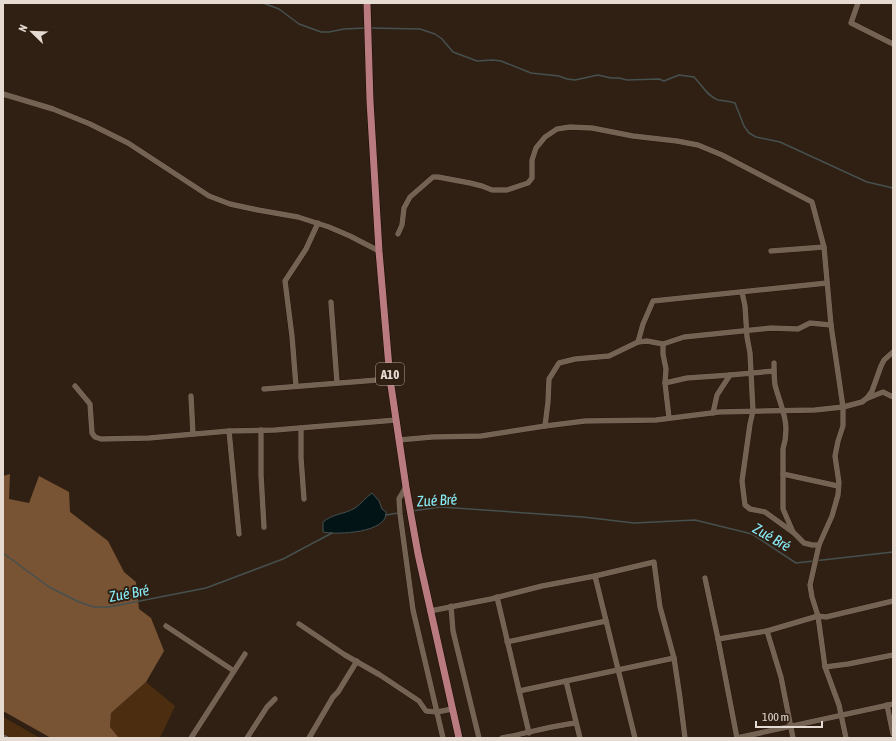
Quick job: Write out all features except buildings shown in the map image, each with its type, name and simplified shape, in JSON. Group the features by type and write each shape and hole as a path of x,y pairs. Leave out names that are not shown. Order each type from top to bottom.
{"main road":[{"name":"A10","path":"367,3 370,100 379,252 390,379 406,487 430,611 460,738"}],"street":[{"path":"858,3 851,23 893,44"},
{"path":"3,94 54,109 90,124 128,143 209,196 230,204 298,217 318,223 350,236 379,252"},
{"path":"398,234 402,225 404,208 410,197 433,177 476,184 492,190 507,190 528,183 532,178 532,160 536,148 545,137 557,129 570,127 592,128 633,136 698,145 722,155 812,202 824,247 831,325 843,408 843,426 835,456 838,495 832,516 819,545 810,585 818,616 825,667 839,705 846,738"},
{"path":"296,386 292,336 285,281 306,249 318,223"},
{"path":"771,250 824,247"},
{"path":"638,342 643,324 653,302 827,284"},
{"path":"742,292 745,306 753,412 742,482 746,505 750,509 765,512 794,533 804,543 819,545"},
{"path":"332,302 337,383"},
{"path":"545,426 549,379 559,364 575,359 609,356 638,342 647,341 663,344 684,337 771,328 798,329 810,323 831,325"},
{"path":"663,344 666,369 665,383 668,418"},
{"path":"399,440 432,437 481,436 585,421 656,420 738,411 753,412 843,408 862,402 867,398 872,391 884,360 893,352"},
{"path":"774,363 775,384 784,411 786,427 786,440 783,448 783,509 794,533"},
{"path":"665,383 687,378 774,371"},
{"path":"713,413 718,396 730,375"},
{"path":"264,389 390,379"},
{"path":"75,386 90,404 92,433 95,437 101,439 150,438 229,431 301,428 396,420"},
{"path":"867,398 884,392 893,397"},
{"path":"191,396 193,434"},
{"path":"301,428 301,458 304,499"},
{"path":"261,430 261,475 264,527"},
{"path":"229,431 239,534"},
{"path":"783,474 838,486"},
{"path":"406,487 399,499 413,610 443,738"},
{"path":"430,611 654,562 660,607 674,658 685,738"},
{"path":"595,576 635,738"},
{"path":"705,578 737,738 893,704"},
{"path":"497,597 529,733"},
{"path":"718,639 767,631 818,616 826,617 893,601"},
{"path":"451,606 453,632 479,738"},
{"path":"507,642 606,621"},
{"path":"299,624 345,655 357,661 419,701 426,711 437,712 452,709"},
{"path":"166,626 234,671"},
{"path":"767,631 781,677 793,738"},
{"path":"191,738 244,654"},
{"path":"825,667 893,655"},
{"path":"519,691 674,658"},
{"path":"309,738 333,697 338,692 357,661"},
{"path":"566,681 580,738"},
{"path":"247,738 267,707 275,699"},
{"path":"887,705 893,734"},
{"path":"502,738 529,733 551,726 576,722"}],"shaded area":[{"path":"10,474 9,499 29,503 39,476 69,492 70,512 108,541 124,572 136,582 139,609 151,618 164,651 146,682 111,713 110,727 119,738 51,738 3,711 3,476"},
{"path":"372,493 379,501 382,509 386,512 384,519 379,524 371,528 350,533 323,532 323,522 331,517 355,508"},
{"path":"146,682 175,706 160,738 119,738 110,727 111,713"},
{"path":"3,717 40,738 11,738 3,734"}],"waterway":[{"path":"263,3 279,9 299,24 321,32 366,28"},
{"path":"369,28 420,29 435,34 442,39 453,52 477,61 501,61 531,73 559,76 567,79 575,80 598,75 627,80 659,79 664,81 679,75 694,77 714,98 735,103 744,126 749,133 756,137 780,142 867,182 893,188"},
{"name":"Zué Bré","path":"412,511 441,507 583,517 634,523 695,520 752,534 796,563 893,552"},
{"name":"Zué Bré","path":"386,515 398,513"},
{"name":"Zué Bré","path":"3,553 49,587 79,602 94,607 109,607 206,588 283,559 332,533"}]}
